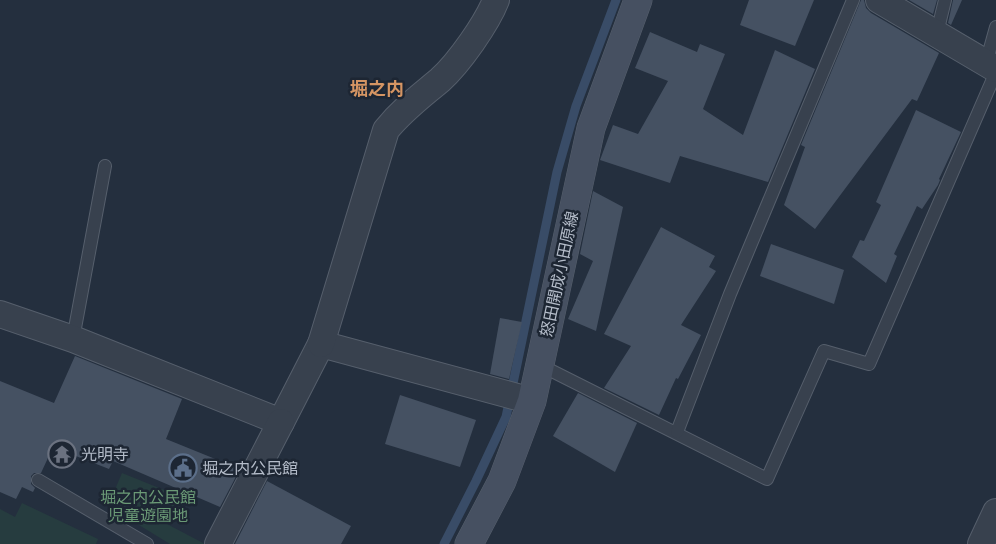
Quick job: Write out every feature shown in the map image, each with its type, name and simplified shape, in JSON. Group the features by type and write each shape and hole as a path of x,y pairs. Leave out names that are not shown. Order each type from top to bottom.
{"main road":[{"name":"怒田開成小田原線","path":"469,544 502,482 531,401 591,128 638,0"}],"street":[{"path":"879,0 993,68"},
{"path":"218,544 321,344 386,130 398,115 442,79 469,46 493,1"},
{"path":"0,314 73,339 281,422"},
{"path":"321,344 531,401"},
{"path":"981,544 996,512"}],"lane":[{"path":"676,432 730,294 853,0"},
{"path":"937,33 945,0"},
{"path":"540,365 767,479 824,351 869,364 993,68 996,27"},
{"path":"73,339 105,166"},
{"path":"38,480 147,544"}],"green space":[{"name":"堀之内公民館 児童遊園地","path":"122,473 179,496 165,523 205,544 170,544 108,506"},
{"path":"22,503 98,539 96,544 0,544 0,509 15,517"}],"building":[{"path":"749,0 814,0 795,46 740,25"},
{"path":"861,0 864,0 866,8 871,13 939,53 917,101 912,99 815,229 784,205 805,147 801,145"},
{"path":"909,0 937,0 933,14"},
{"path":"953,0 962,0 951,25 948,23"},
{"path":"650,32 697,52 700,44 725,54 703,109 743,135 775,50 815,69 768,182 680,156 670,183 600,160 613,125 638,134 668,81 635,68"},
{"path":"916,110 961,132 938,185 922,209 917,206 894,254 897,256 886,283 852,257 860,240 864,241 881,205 876,202"},
{"path":"593,191 623,207 596,331 568,319 593,261 580,254"},
{"path":"661,227 715,256 709,267 716,271 681,325 701,335 678,379 676,378 659,415 604,388 631,346 604,334"},
{"path":"771,244 844,270 834,304 760,276"},
{"path":"500,318 522,322 509,379 490,374"},
{"path":"75,356 182,399 166,439 240,469 220,507 113,461 109,469 53,447 41,473 34,473 31,476 31,484 35,488 33,492 22,487 16,499 0,492 0,381 54,403"},
{"path":"578,393 637,423 615,472 553,436"},
{"path":"400,395 476,420 460,467 385,444"},
{"path":"267,481 351,526 341,544 235,544"}],"waterway":[{"path":"444,544 506,417 557,172 576,106 616,0"}],"place":[{"name":"光明寺","path":"62,454"},
{"name":"堀之内公民館","path":"183,468"}],"district":[{"name":"堀之内","path":"377,88"}]}
